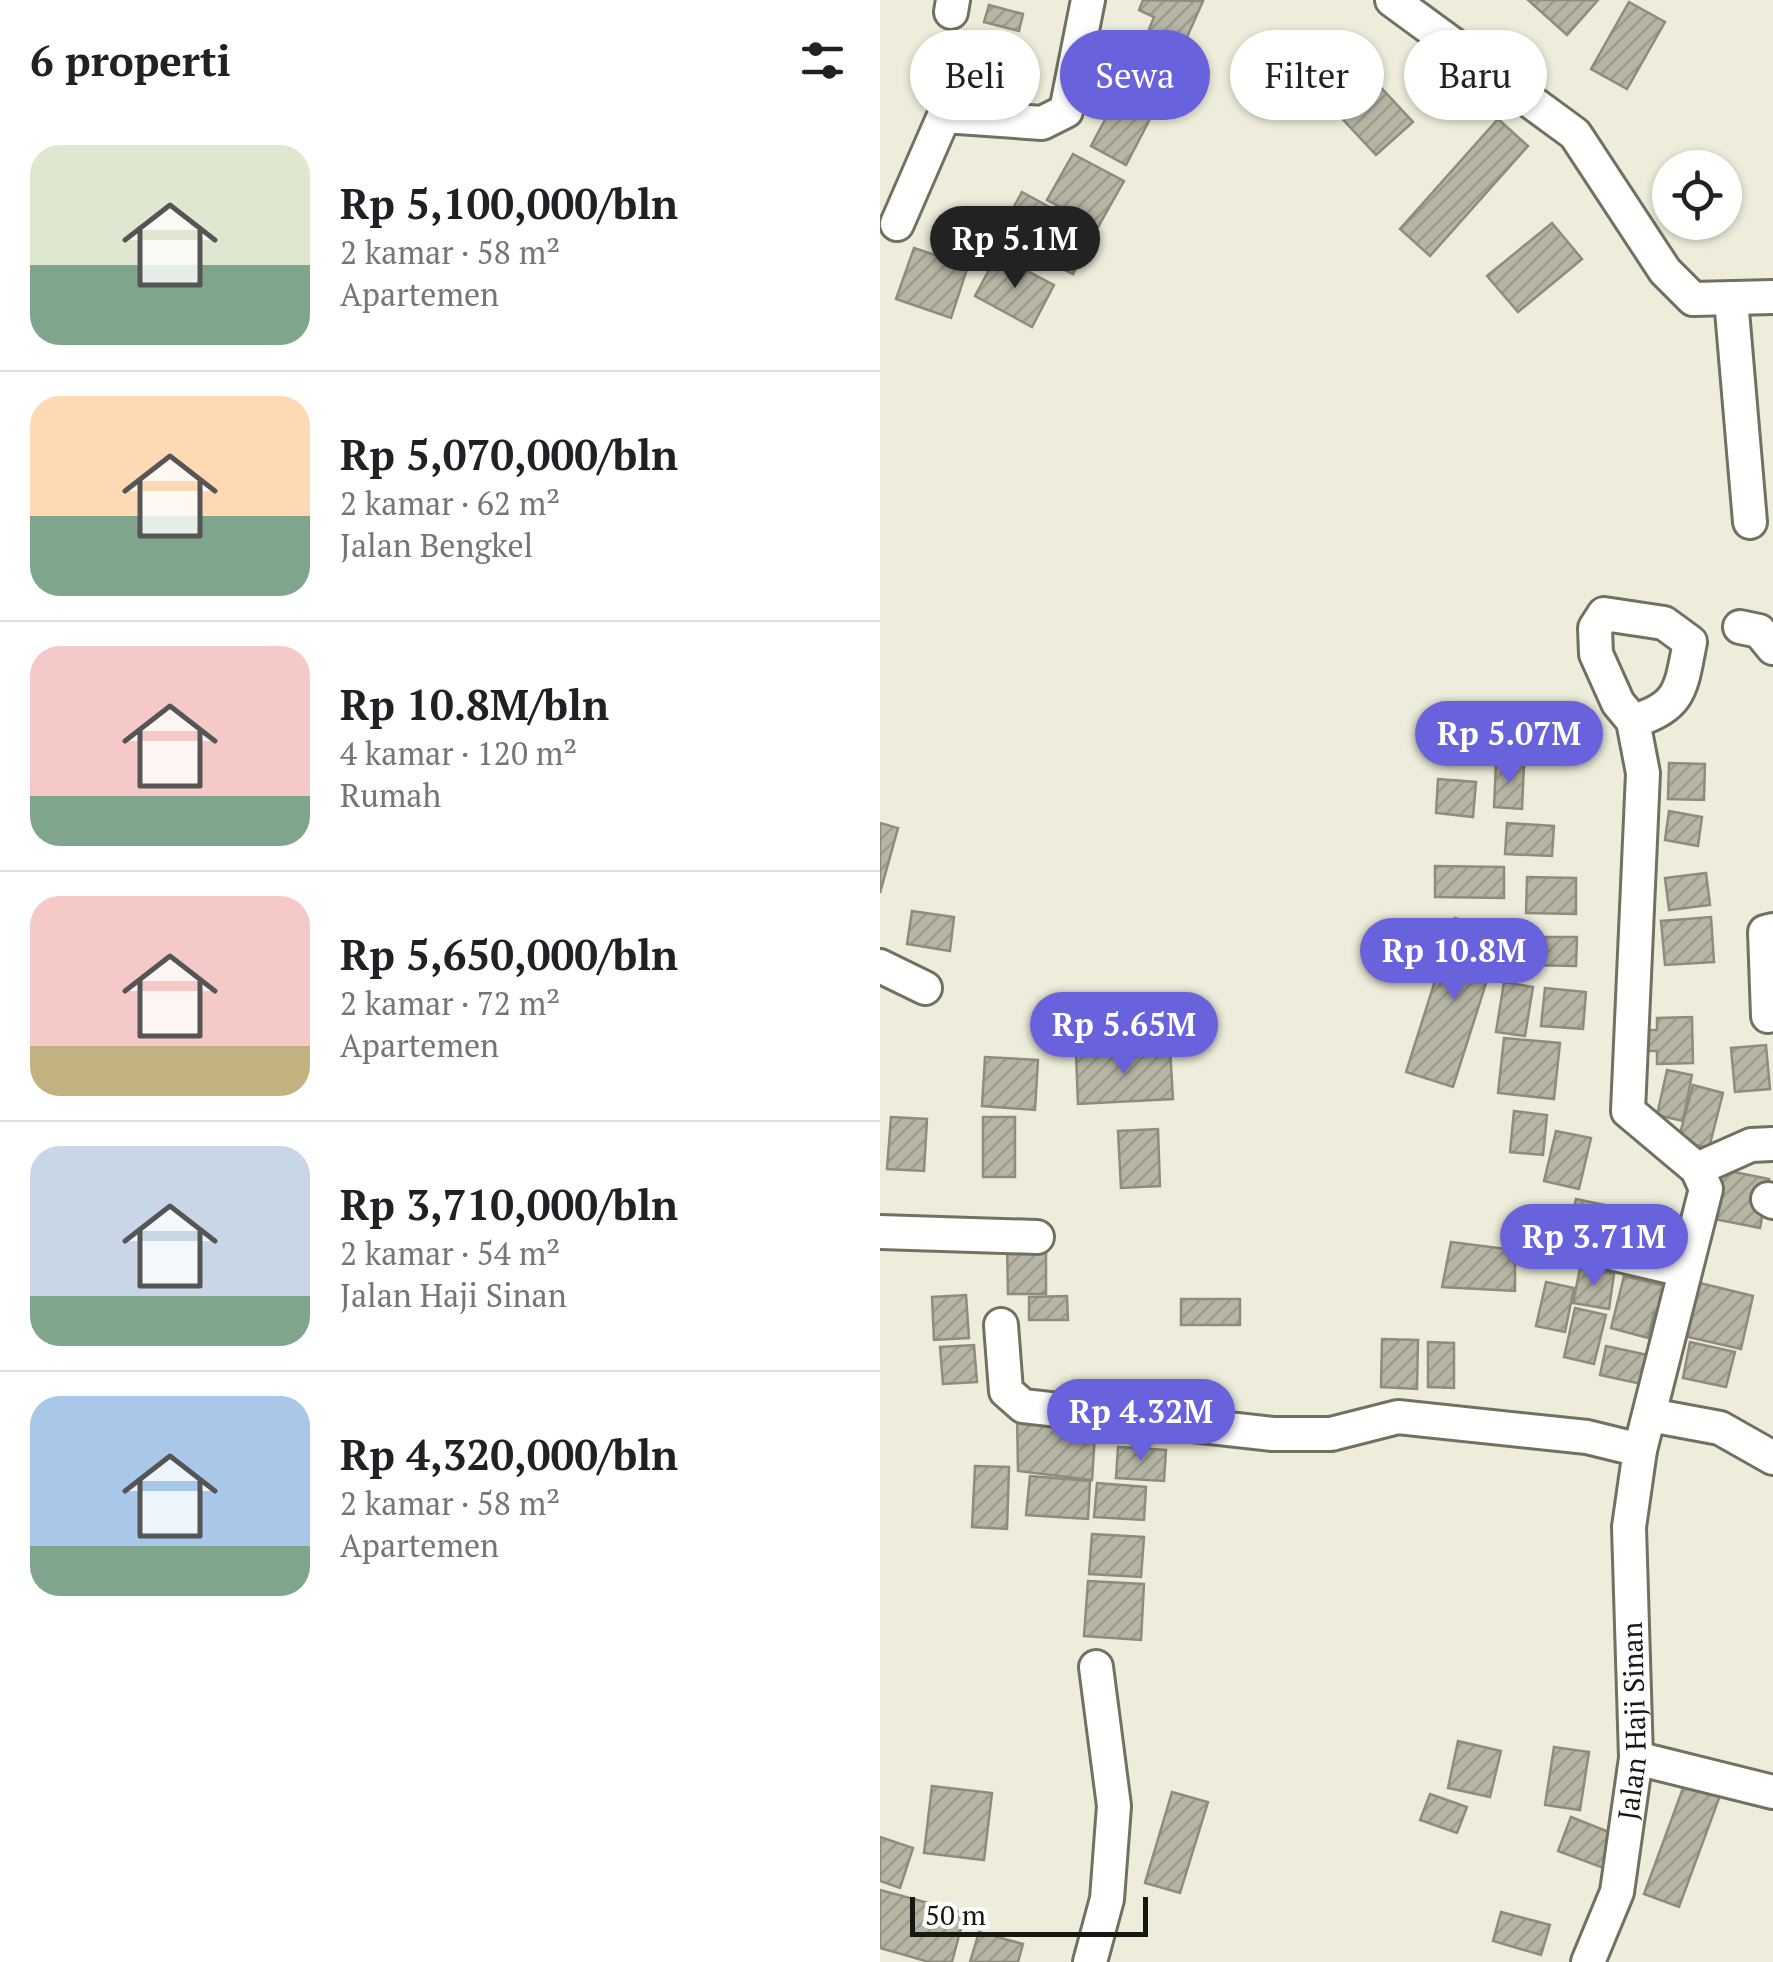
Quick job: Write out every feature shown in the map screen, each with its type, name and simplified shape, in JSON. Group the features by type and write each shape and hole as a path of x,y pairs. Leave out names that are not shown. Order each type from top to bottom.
{"street":[{"path":"897,224 944,116 1042,124 1066,111 1088,0"},
{"path":"1392,0 1575,134 1664,271 1692,298 1773,297"},
{"path":"1731,299 1750,522"},
{"path":"1740,627 1759,632 1773,648"},
{"path":"1634,721 1643,774 1628,1111 1697,1169 1751,1145 1773,1144"},
{"path":"1768,1016 1765,932 1773,930"},
{"path":"880,966 925,988"},
{"name":"Jalan Haji Sinan","path":"1588,1962 1616,1892 1636,1758 1629,1527 1640,1450 1706,1188 1697,1169"},
{"path":"880,1232 1037,1237"},
{"path":"1551,1239 1683,1270"},
{"path":"1001,1325 1006,1390 1023,1406 1272,1434 1331,1434 1398,1417 1586,1437 1640,1450"},
{"path":"1650,1415 1720,1428 1773,1458"},
{"path":"1090,1962 1107,1899 1114,1806 1096,1666"},
{"path":"1636,1758 1773,1792"}],"building":[{"path":"1143,0 1203,1 1190,30 1149,30 1154,17 1139,10"},
{"path":"1528,0 1598,0 1567,35"},
{"path":"1629,2 1665,22 1627,89 1591,69"},
{"path":"989,5 1023,14 1019,30 984,22"},
{"path":"1384,91 1404,112 1404,120 1413,122 1376,155 1343,120 1384,120"},
{"path":"1105,120 1149,120 1126,165 1091,146"},
{"path":"1497,120 1528,146 1430,256 1400,229"},
{"path":"1073,154 1124,181 1098,227 1047,200"},
{"path":"1022,192 1064,215 1038,260 997,237"},
{"path":"1063,223 1092,237 1073,274 1045,260"},
{"path":"1552,223 1582,259 1518,312 1487,276"},
{"path":"914,248 968,266 951,318 896,299"},
{"path":"997,255 1054,285 1032,327 975,296"},
{"path":"1496,763 1524,764 1522,809 1494,807"},
{"path":"1669,763 1705,764 1704,800 1668,799"},
{"path":"1438,779 1476,782 1473,817 1436,813"},
{"path":"1669,811 1702,817 1698,846 1665,840"},
{"path":"880,823 898,828 880,893"},
{"path":"1507,823 1554,826 1552,856 1505,854"},
{"path":"1435,866 1504,867 1504,898 1435,897"},
{"path":"1706,873 1710,905 1669,910 1665,878"},
{"path":"1527,877 1576,878 1576,914 1526,913"},
{"path":"912,911 954,917 950,951 907,944"},
{"path":"1711,917 1714,962 1665,965 1661,921"},
{"path":"1455,918 1502,933 1453,1087 1406,1072"},
{"path":"1520,937 1577,937 1576,966 1520,965"},
{"path":"1504,982 1533,987 1525,1036 1496,1032"},
{"path":"1545,988 1586,992 1583,1029 1541,1026"},
{"path":"1692,1017 1693,1063 1657,1064 1657,1051 1646,1051 1646,1030 1657,1030 1657,1018"},
{"path":"1504,1038 1560,1043 1554,1099 1498,1093"},
{"path":"1766,1045 1770,1089 1735,1092 1731,1048"},
{"path":"1170,1049 1173,1099 1078,1104 1076,1054"},
{"path":"985,1057 1038,1060 1035,1110 982,1106"},
{"path":"1667,1070 1692,1075 1683,1121 1657,1115"},
{"path":"1693,1085 1723,1093 1709,1148 1678,1141"},
{"path":"1514,1111 1547,1115 1543,1155 1510,1152"},
{"path":"891,1117 927,1119 924,1171 887,1169"},
{"path":"983,1117 1015,1117 1015,1177 983,1177"},
{"path":"1158,1129 1160,1186 1121,1188 1118,1131"},
{"path":"1556,1131 1591,1138 1579,1189 1544,1181"},
{"path":"1714,1168 1769,1179 1760,1228 1704,1217"},
{"path":"1576,1199 1624,1209 1615,1249 1568,1238"},
{"path":"1451,1242 1515,1250 1515,1291 1442,1287"},
{"path":"1007,1246 1046,1246 1046,1294 1008,1294"},
{"path":"1580,1268 1614,1274 1609,1309 1573,1303"},
{"path":"1624,1276 1668,1287 1661,1314 1654,1313 1648,1338 1611,1328"},
{"path":"1546,1282 1574,1288 1565,1332 1536,1326"},
{"path":"1696,1282 1753,1296 1741,1349 1684,1336"},
{"path":"966,1295 969,1338 934,1340 932,1297"},
{"path":"1067,1296 1068,1320 1029,1320 1029,1297"},
{"path":"1181,1299 1240,1299 1240,1325 1181,1325"},
{"path":"1575,1308 1606,1315 1594,1364 1564,1357"},
{"path":"1382,1339 1418,1340 1417,1389 1381,1387"},
{"path":"1428,1342 1454,1343 1454,1388 1428,1387"},
{"path":"1690,1342 1735,1352 1726,1387 1683,1378"},
{"path":"974,1345 977,1382 943,1384 940,1347"},
{"path":"1606,1346 1657,1357 1651,1386 1600,1375"},
{"path":"1017,1413 1096,1419 1092,1480 1018,1471"},
{"path":"1118,1447 1166,1450 1164,1481 1116,1478"},
{"path":"975,1466 1009,1467 1007,1529 972,1527"},
{"path":"1030,1476 1090,1481 1088,1519 1026,1515"},
{"path":"1097,1483 1146,1487 1144,1520 1094,1517"},
{"path":"1092,1534 1144,1537 1141,1577 1089,1574"},
{"path":"1088,1581 1144,1584 1141,1640 1084,1636"},
{"path":"1458,1741 1501,1751 1490,1797 1448,1788"},
{"path":"1554,1747 1589,1752 1580,1810 1545,1805"},
{"path":"1686,1780 1721,1793 1679,1907 1644,1894"},
{"path":"932,1786 992,1793 984,1860 924,1853"},
{"path":"1172,1792 1208,1802 1180,1893 1145,1883"},
{"path":"1430,1794 1467,1807 1457,1833 1420,1820"},
{"path":"1571,1817 1619,1836 1606,1869 1558,1851"},
{"path":"880,1837 913,1848 900,1888 880,1881"},
{"path":"880,1890 965,1913 952,1962 929,1962 880,1948"},
{"path":"1501,1912 1550,1925 1541,1955 1493,1941"},
{"path":"979,1932 1023,1944 1018,1962 970,1962"}]}
